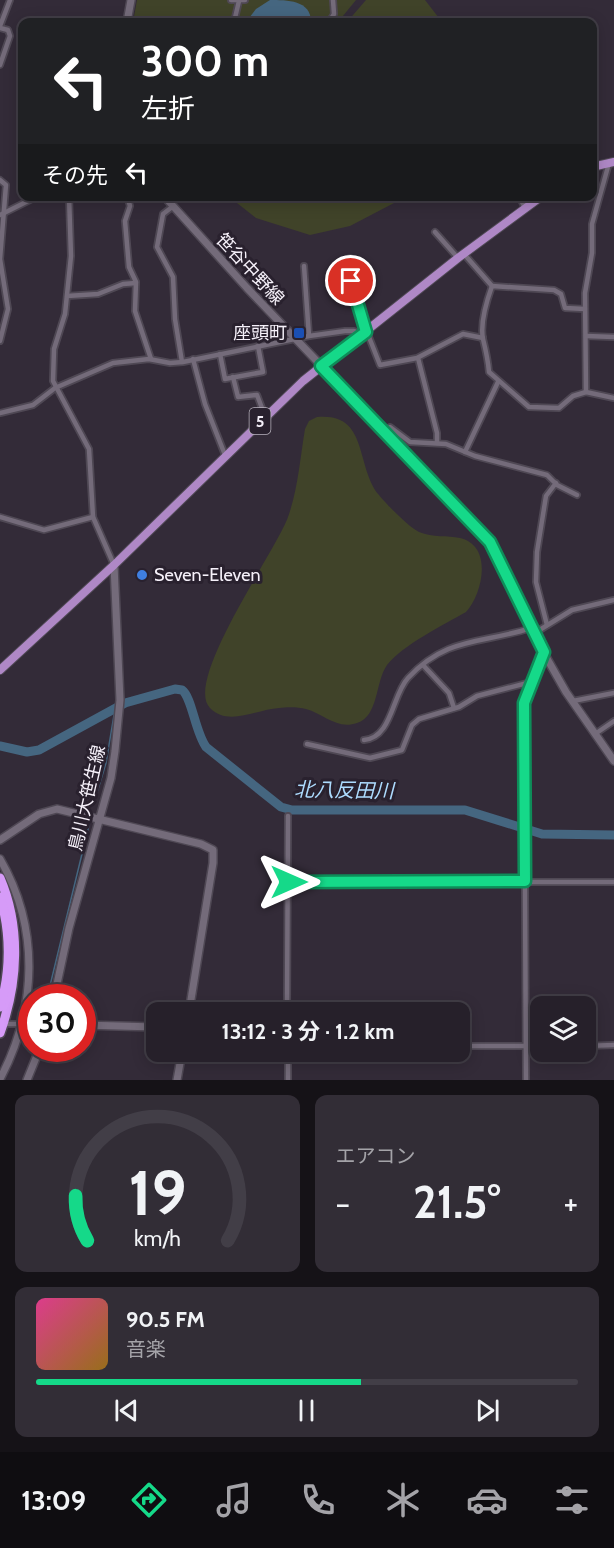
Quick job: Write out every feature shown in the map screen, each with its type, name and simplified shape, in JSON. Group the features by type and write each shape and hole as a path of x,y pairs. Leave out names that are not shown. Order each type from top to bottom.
{"highway":[{"path":"0,878 10,907 15,959 4,1024"},
{"path":"0,897 6,920 8,946 0,1007"},
{"path":"0,1033 9,1000"}],"main road":[{"name":"5","path":"0,670 114,565 265,416 321,366 535,201"}],"street":[{"path":"0,65 10,36 8,30 0,27 10,0"},
{"path":"128,18 131,0"},
{"path":"231,0 238,2 245,0"},
{"path":"332,18 334,14 333,0"},
{"path":"235,18 238,2"},
{"path":"586,392 585,309 586,286 592,253 592,224 611,162"},
{"path":"0,180 6,185 0,259 8,309 0,341"},
{"path":"3,214 28,201"},
{"path":"69,201 71,256 65,314 54,349 55,388 89,449 93,517 114,565"},
{"path":"128,201 130,206 125,221 129,267 136,283 138,324 151,359"},
{"name":"笹谷中野線","path":"168,201 383,432 490,542 532,631 573,702 614,761"},
{"path":"522,201 525,208"},
{"path":"172,207 162,214 157,247 173,277 175,319 182,362"},
{"path":"435,232 492,286 554,290 561,294 565,308 585,309"},
{"path":"350,258 354,299 363,334"},
{"path":"304,266 309,336"},
{"path":"67,296 98,294 123,284 136,283"},
{"path":"492,286 486,308 483,338 488,350 488,370 498,382 529,407 559,408 573,396 586,392 614,398"},
{"path":"0,413 33,405 55,388 113,363 151,359 170,363 182,362 295,338 354,331 363,334 374,345 380,365 418,358 463,334 483,338"},
{"path":"586,336 614,337"},
{"path":"220,354 225,379 263,372 258,346"},
{"path":"418,358 437,433 436,443"},
{"path":"193,359 205,404 225,455"},
{"path":"233,377 238,397 257,394 265,416"},
{"path":"465,452 498,382"},
{"path":"383,432 390,427 410,442 436,443 547,475 577,495"},
{"path":"547,625 536,582 537,552 546,496 556,483"},
{"path":"0,517 44,530 56,529 93,517"},
{"name":"鳥川大笹生線","path":"57,984 69,928 111,778 120,700 114,565"},
{"path":"364,740 371,739 386,724 398,692 409,676 446,648 532,631 572,610 614,600"},
{"path":"526,1080 524,703 544,652"},
{"path":"423,665 450,693 454,708"},
{"path":"307,744 364,757 402,750 414,722 454,708 477,696 531,682"},
{"path":"573,702 614,693"},
{"path":"595,734 614,721"},
{"path":"0,840 47,811 67,810 201,844 213,850 213,863 191,1002"},
{"path":"287,1002 288,816"},
{"path":"0,859 16,889 27,940 29,984"},
{"path":"289,882 614,882"},
{"path":"96,1025 146,1027"},
{"path":"0,1079 18,1034"},
{"path":"596,1046 614,1045"},
{"path":"470,1046 530,1046"},
{"path":"27,1080 34,1062"},
{"path":"177,1080 180,1062"},
{"path":"288,1062 288,1080"}],"green space":[{"path":"137,0 356,0 341,18 134,18"},
{"path":"366,0 425,0 439,18 350,18"},
{"path":"236,201 394,201 350,226 310,235 256,218"},
{"path":"317,417 334,418 345,423 353,432 359,443 366,470 379,495 410,526 424,534 460,538 471,543 478,551 481,560 482,572 477,594 466,612 413,643 387,665 373,706 364,719 357,723 350,725 337,723 313,711 296,708 271,709 243,716 225,716 210,708 205,693 209,672 234,615 288,517 305,429 309,421"}],"water":[{"path":"270,0 290,1 303,5 310,18 249,18 256,9"}],"waterway":[{"name":"北八反田川","path":"0,746 27,752 39,750 125,703 175,689 182,690 206,747 281,807 292,810 465,810 542,834 614,835"},
{"path":"95,799 106,763 115,709"},
{"path":"50,984 89,825"}],"place":[{"name":"座頭町","path":"299,333"},
{"name":"Seven-Eleven","path":"142,575"}],"route":[{"path":"289,882 525,881 524,703 525,695 544,652 533,634 490,542 321,366 366,332 354,299 351,281"}]}
